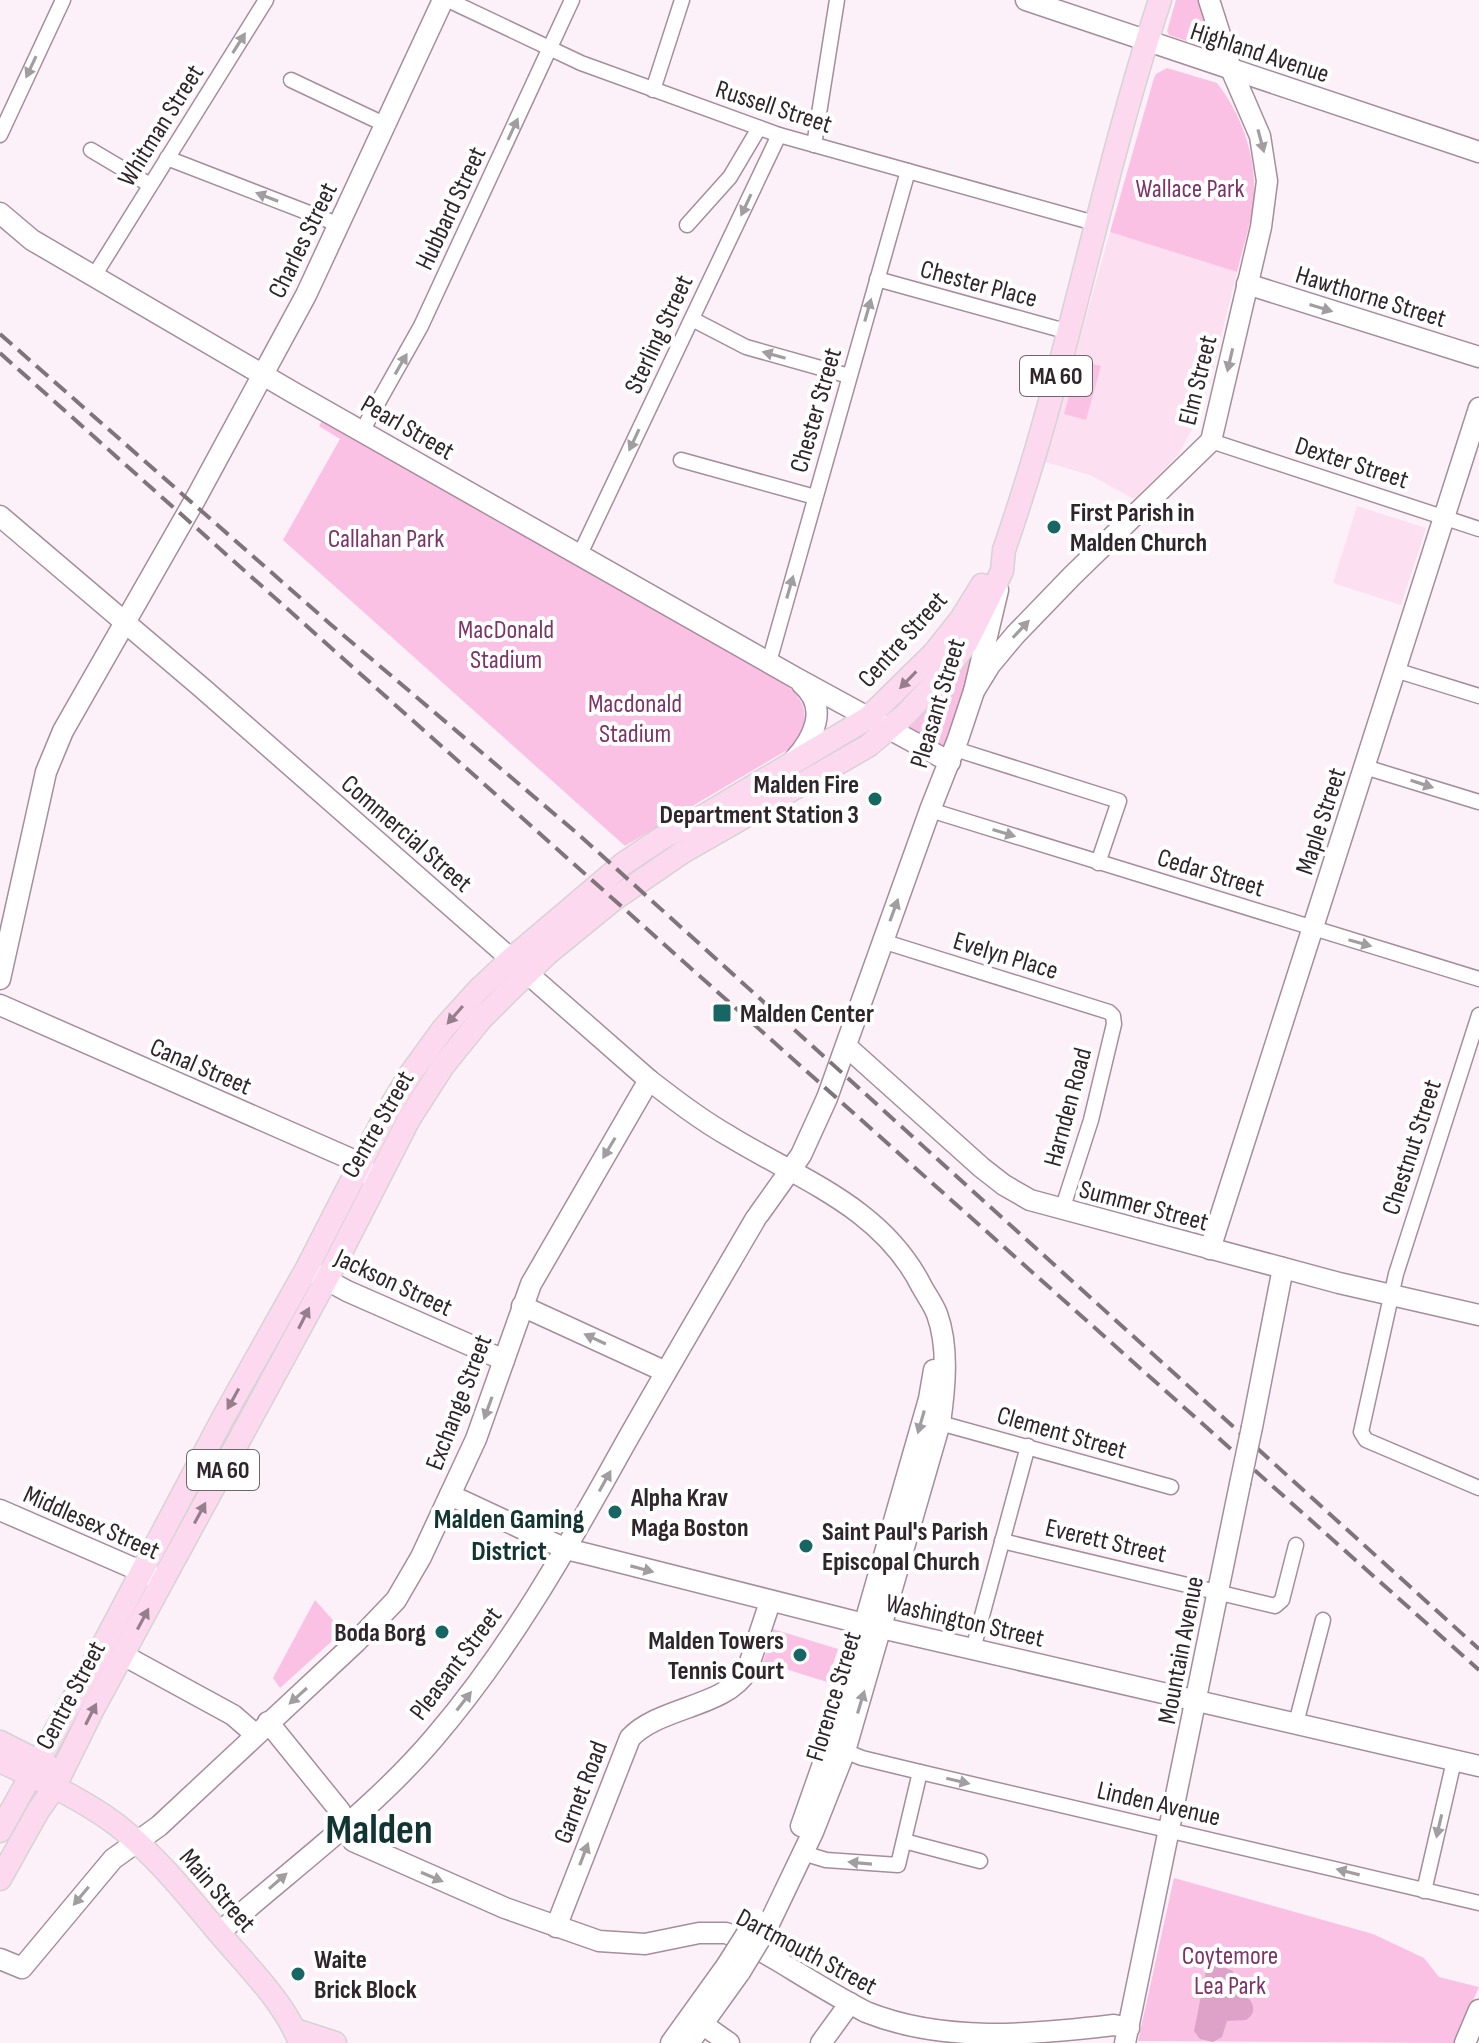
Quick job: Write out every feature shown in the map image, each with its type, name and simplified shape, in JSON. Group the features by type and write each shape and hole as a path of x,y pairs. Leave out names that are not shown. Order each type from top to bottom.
{"main road":[{"name":"Pleasant Street","path":"1003,560 1061,330 1098,224 1160,0"},
{"name":"Centre Street","path":"316,1274 345,1244 409,1119 443,1066 518,967 641,851 868,718 907,682 948,636 1003,560"},
{"name":"Centre Street","path":"0,1831 153,1576 316,1274 360,1163 394,1100 429,1048 460,1009 646,877 873,743 946,671 976,625 1003,560"},
{"name":"Centre Street","path":"0,1879 38,1811 62,1785 123,1655 153,1576"},
{"name":"Main Street","path":"0,1742 136,1842 219,1933 270,1995 298,2036"},
{"name":"Main Street","path":"0,1761 35,1769"},
{"path":"298,2036 335,2043"}],"street":[{"path":"0,135 63,0"},
{"name":"Whitman Street","path":"94,276 266,0"},
{"name":"Russell Street","path":"446,0 550,49 779,135 1098,224"},
{"name":"Charles Street","path":"0,979 46,771 63,731 263,375 340,225 446,0"},
{"name":"Hubbard Street","path":"362,431 421,326 572,0"},
{"path":"653,90 682,0"},
{"path":"814,145 837,0"},
{"name":"Highland Avenue","path":"1026,0 1479,152"},
{"name":"Elm Street","path":"974,691 990,665 1015,635 1211,441 1263,215 1266,171 1260,136 1231,69 1209,0"},
{"path":"291,80 386,125"},
{"path":"687,225 728,180 759,128"},
{"name":"Sterling Street","path":"580,554 779,135"},
{"path":"91,150 150,185"},
{"path":"167,158 340,225"},
{"name":"Chester Street","path":"769,662 908,171"},
{"name":"Pearl Street","path":"0,213 28,238 298,395 868,718 952,756"},
{"name":"Chester Place","path":"877,279 1061,330"},
{"name":"Hawthorne Street","path":"1247,284 1479,357"},
{"path":"692,319 739,344 849,376"},
{"name":"Charles Street","path":"196,498 221,468 267,396 277,390 298,395"},
{"name":"Maple Street","path":"1210,1249 1479,408"},
{"name":"Dexter Street","path":"1211,441 1479,529"},
{"path":"681,460 815,497"},
{"name":"Commercial Street","path":"0,516 201,687 649,1080 728,1136 791,1172"},
{"name":"Pleasant Street","path":"219,1933 346,1824 420,1754 464,1702 520,1624 758,1216 791,1172 815,1125 952,756 974,691 1003,560"},
{"path":"1395,670 1479,696"},
{"name":"Pearl Street","path":"790,764 809,742 817,719 814,697 796,678"},
{"path":"952,756 1119,801 1098,863"},
{"path":"1365,767 1479,802"},
{"name":"Cedar Street","path":"930,810 1479,979"},
{"name":"Evelyn Place","path":"882,941 1109,1012 1113,1016"},
{"name":"Canal Street","path":"0,1005 360,1163 375,1183"},
{"name":"Chestnut Street","path":"1479,1015 1391,1295 1362,1435 1366,1440 1479,1488"},
{"name":"Harnden Road","path":"1062,1210 1091,1120 1114,1024 1113,1016"},
{"name":"Summer Street","path":"847,1041 967,1155 1004,1185 1030,1200 1283,1268 1479,1315"},
{"name":"Exchange Street","path":"0,1959 22,1968 90,1884 118,1855 159,1826 385,1613 414,1571 450,1495 482,1423 522,1306 540,1266 649,1080"},
{"name":"Florence Street","path":"791,1172 849,1205 875,1224 905,1256 936,1313 944,1383 940,1423 919,1463"},
{"name":"Mountain Avenue","path":"1127,2035 1283,1268"},
{"name":"Jackson Street","path":"316,1274 347,1291 504,1360"},
{"name":"Florence Street","path":"689,2043 698,2021 734,1969 803,1853 837,1748 919,1463 934,1374 933,1338 924,1291"},
{"path":"522,1306 666,1372"},
{"name":"Clement Street","path":"940,1423 1171,1487"},
{"path":"973,1649 1028,1446"},
{"name":"Washington Street","path":"450,1495 566,1549 770,1602 1479,1766"},
{"name":"Middlesex Street","path":"0,1510 153,1576"},
{"name":"Everett Street","path":"1002,1541 1273,1605 1278,1605 1296,1545"},
{"name":"Garnet Road","path":"556,1927 630,1738 649,1725 732,1686 744,1676 770,1602"},
{"path":"1296,1723 1323,1620"},
{"path":"123,1655 262,1728 340,1811 346,1824"},
{"name":"Florence Street","path":"762,1922 804,1818 837,1748"},
{"name":"Linden Avenue","path":"837,1748 920,1772 1479,1903"},
{"path":"1424,1891 1454,1761"},
{"path":"803,1853 822,1860 896,1866 920,1772"},
{"name":"Dartmouth Street","path":"346,1824 353,1841 364,1848 556,1927 599,1941 628,1945 721,1932 748,1944 850,2003 901,2027 966,2038 1114,2025 1127,2035"},
{"path":"904,1841 980,1861"},
{"path":"821,2043 850,2003"},
{"path":"1465,2043 1479,2010"},
{"path":"698,2021 729,2043"},
{"name":"Florence Street","path":"671,2043 698,2021"}],"shaded area":[{"path":"1110,232 1237,272 1210,382 1197,420 1178,455 1134,499 1090,475 1045,462"},
{"path":"1357,506 1426,528 1401,605 1333,583"},
{"path":"1216,1964 1233,1971 1233,1992 1249,1999 1253,2008 1246,2020 1227,2021 1222,2037 1213,2042 1200,2039 1194,2031 1206,1971"}],"green space":[{"path":"1176,0 1203,0 1214,42 1211,49 1169,35 1167,31"},
{"name":"Wallace Park","path":"1167,68 1217,83 1234,110 1247,141 1254,173 1253,206 1237,272 1110,232 1154,78"},
{"path":"1079,360 1101,366 1086,420 1064,414"},
{"name":"Macdonald Stadium","path":"322,421 785,684 803,705 805,721 794,746 625,846 283,540 340,439 319,426"},
{"path":"977,646 949,745 936,745 906,729 952,681"},
{"path":"315,1600 341,1633 280,1688 273,1678"},
{"name":"Malden Towers Tennis Court","path":"773,1629 838,1649 827,1682 763,1662"},
{"name":"Coytemore Lea Park","path":"1174,1878 1373,1934 1424,1958 1439,1977 1479,1987 1454,2043 1138,2041"}],"railway":[{"path":"0,334 329,623 578,834 1479,1649"},
{"path":"0,353 1479,1670"}],"place":[{"name":"First Parish in Malden Church","path":"1054,527"},
{"name":"Malden Fire Department Station 3","path":"875,799"},
{"name":"Malden Center","path":"722,1013"},
{"name":"Alpha Krav Maga Boston","path":"615,1512"},
{"name":"Saint Paul's Parish Episcopal Church","path":"806,1546"},
{"name":"Boda Borg","path":"442,1632"},
{"name":"Malden Towers Tennis Court","path":"800,1655"},
{"name":"Waite Brick Block","path":"298,1974"}],"district":[{"name":"Malden Gaming District","path":"509,1534"},
{"name":"Malden","path":"379,1828"}],"park label":[{"name":"Callahan Park","path":"386,538"},
{"name":"MacDonald Stadium","path":"506,644"}]}
